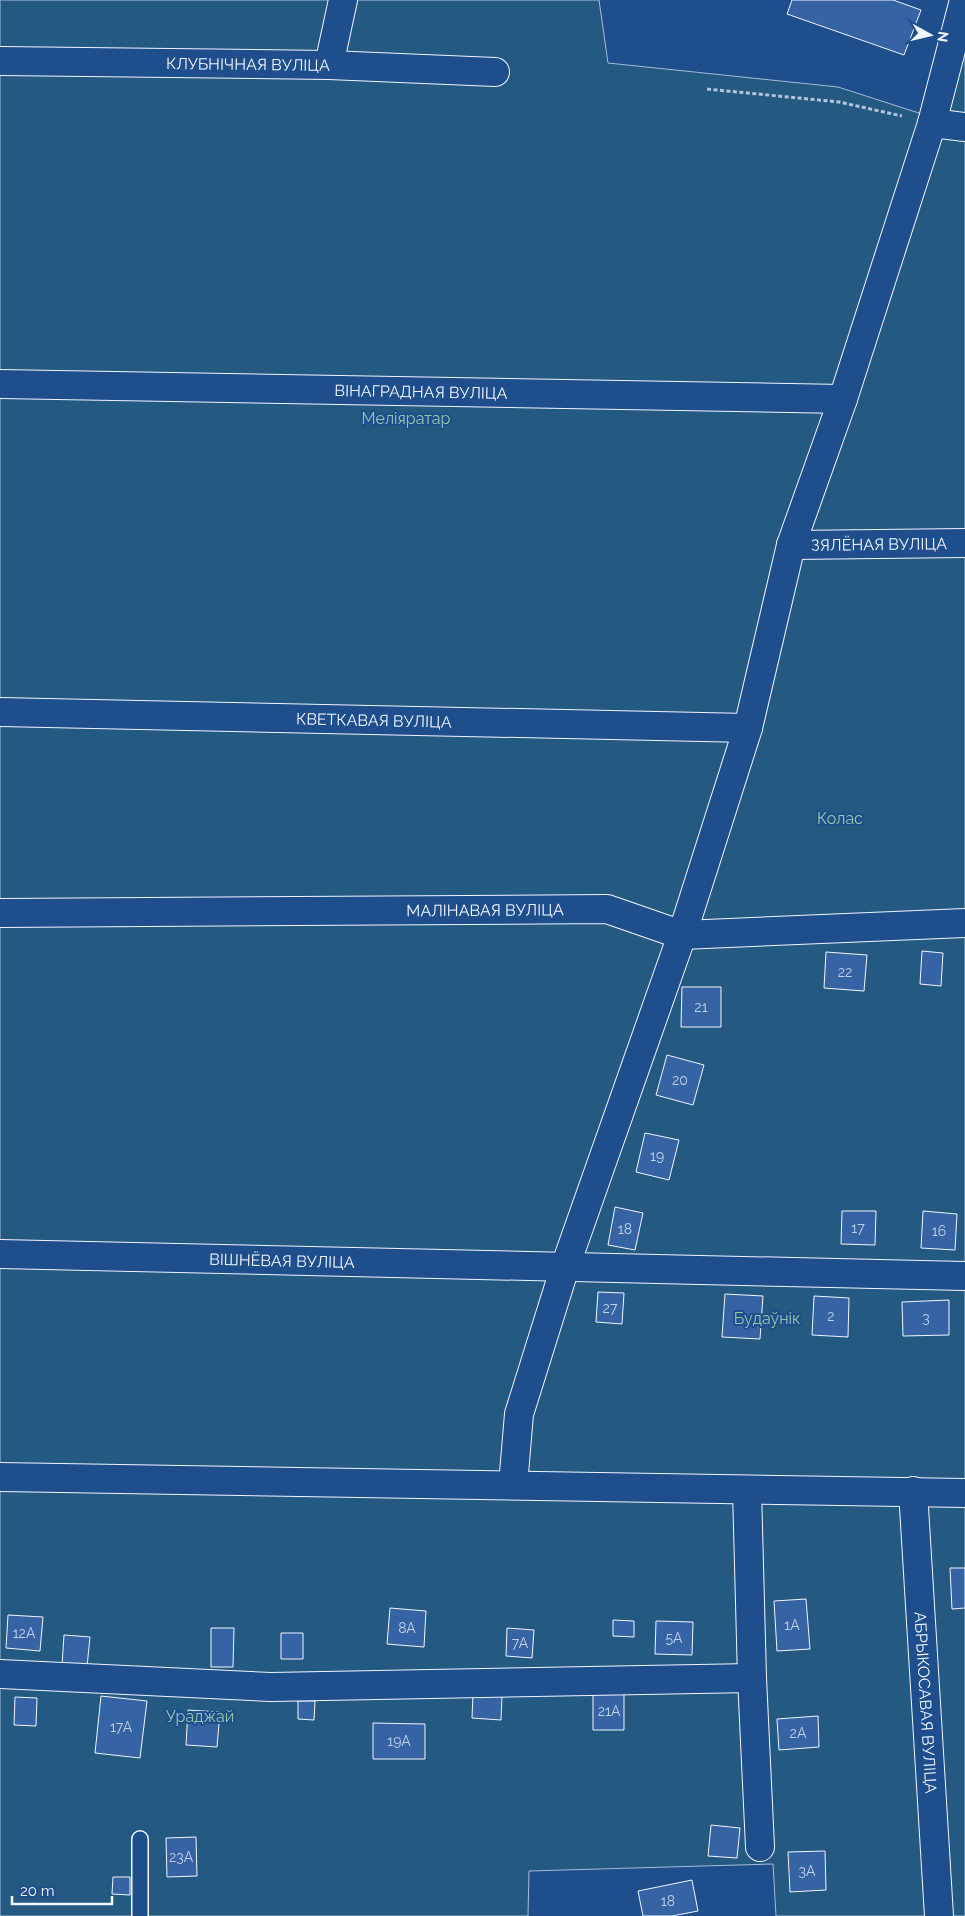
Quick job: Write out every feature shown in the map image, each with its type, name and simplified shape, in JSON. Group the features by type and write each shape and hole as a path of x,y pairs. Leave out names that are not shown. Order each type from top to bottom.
{"street":[{"path":"329,65 343,0"},
{"path":"513,1485 519,1414 565,1267 682,935 748,728 791,545 843,398 932,123 964,0"},
{"name":"КЛУБНІЧНАЯ ВУЛІЦА","path":"0,61 329,65 495,72"},
{"path":"932,123 965,128"},
{"name":"ВІНАГРАДНАЯ ВУЛІЦА","path":"0,384 843,398"},
{"name":"ЗЯЛЁНАЯ ВУЛІЦА","path":"791,545 965,543"},
{"name":"КВЕТКАВАЯ ВУЛІЦА","path":"0,712 748,728"},
{"name":"МАЛІНАВАЯ ВУЛІЦА","path":"0,913 607,909 682,935 965,923"},
{"name":"ВІШНЁВАЯ ВУЛІЦА","path":"0,1254 965,1276"},
{"path":"0,1477 965,1493"},
{"path":"747,1490 752,1678 760,1847"},
{"name":"АБРЫКОСАВАЯ ВУЛІЦА","path":"913,1491 939,1916"},
{"path":"0,1674 271,1687 752,1678"}],"lane":[{"path":"140,1839 140,1916"}],"path":[{"path":"707,89 839,102 932,123"}],"green space":[{"path":"0,0 599,0 608,63 838,87 925,115 965,0 965,1916 776,1916 773,1864 529,1871 528,1916 0,1916"}],"building":[{"path":"792,0 893,0 921,10 904,55 787,14"},
{"path":"922,951 943,953 941,986 920,984"},
{"path":"826,952 867,955 864,991 824,988"},
{"path":"682,987 721,987 721,1027 681,1027"},
{"path":"667,1055 704,1065 693,1105 656,1095"},
{"path":"645,1133 679,1140 669,1180 636,1172"},
{"path":"615,1207 643,1213 635,1250 608,1245"},
{"path":"842,1211 876,1211 875,1245 841,1244"},
{"path":"923,1211 957,1214 955,1250 921,1248"},
{"path":"598,1292 624,1293 622,1324 596,1322"},
{"path":"725,1294 763,1296 760,1339 722,1337"},
{"path":"814,1296 849,1298 848,1337 812,1335"},
{"path":"949,1300 949,1335 903,1336 902,1302"},
{"path":"950,1568 965,1568 965,1608 952,1609"},
{"path":"806,1599 810,1649 777,1651 774,1601"},
{"path":"390,1608 426,1611 424,1647 387,1644"},
{"path":"8,1615 43,1617 40,1651 6,1648"},
{"path":"613,1620 634,1621 634,1637 613,1636"},
{"path":"656,1621 693,1622 692,1655 655,1654"},
{"path":"211,1628 234,1628 233,1667 211,1667"},
{"path":"507,1628 534,1630 532,1658 506,1656"},
{"path":"281,1633 303,1633 303,1659 281,1659"},
{"path":"64,1635 90,1637 87,1667 62,1665"},
{"path":"593,1692 624,1692 624,1730 593,1730"},
{"path":"473,1694 502,1695 501,1720 472,1718"},
{"path":"101,1696 147,1701 140,1758 95,1753"},
{"path":"15,1697 37,1698 36,1726 14,1725"},
{"path":"298,1701 315,1701 314,1720 298,1719"},
{"path":"188,1710 220,1712 217,1747 186,1745"},
{"path":"818,1716 819,1747 779,1750 777,1719"},
{"path":"373,1723 425,1724 425,1759 373,1759"},
{"path":"711,1825 740,1828 737,1858 708,1856"},
{"path":"196,1837 197,1876 167,1877 166,1838"},
{"path":"825,1851 826,1890 790,1892 788,1852"},
{"path":"113,1877 130,1877 130,1895 112,1894"},
{"path":"692,1880 698,1911 672,1916 643,1916 638,1891"}],"park label":[{"name":"Меліяратар","path":"406,418"},
{"name":"Колас","path":"840,818"},
{"name":"Будаўнік","path":"767,1318"},
{"name":"Ураджай","path":"200,1716"}]}
